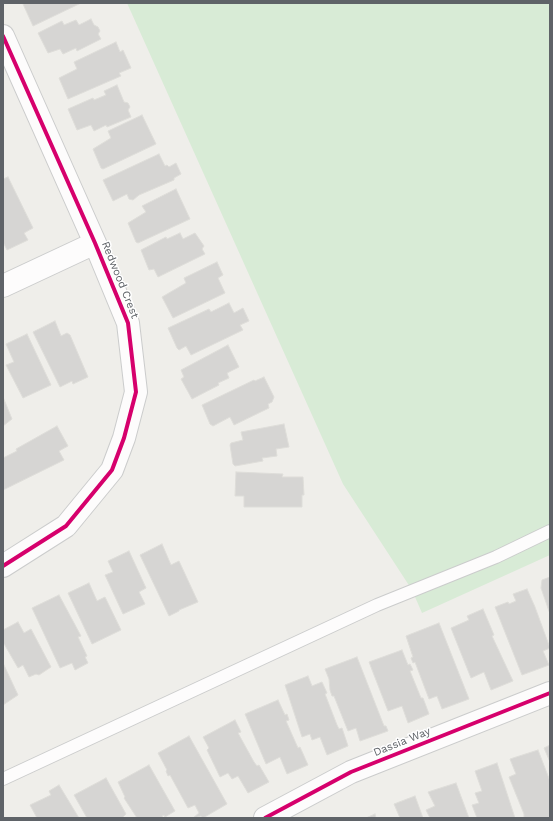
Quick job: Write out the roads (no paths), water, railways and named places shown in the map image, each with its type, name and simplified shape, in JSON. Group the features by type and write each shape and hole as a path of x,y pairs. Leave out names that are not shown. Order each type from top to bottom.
{"street":[{"name":"Redwood Crest","path":"3,36 95,243 128,323 136,392 124,438 112,470 66,526 3,566"},
{"path":"3,286 95,243"},
{"name":"Dassia Way","path":"265,818 351,772 550,693"}],"lane":[{"path":"3,780 377,605 496,557 550,531"}]}
